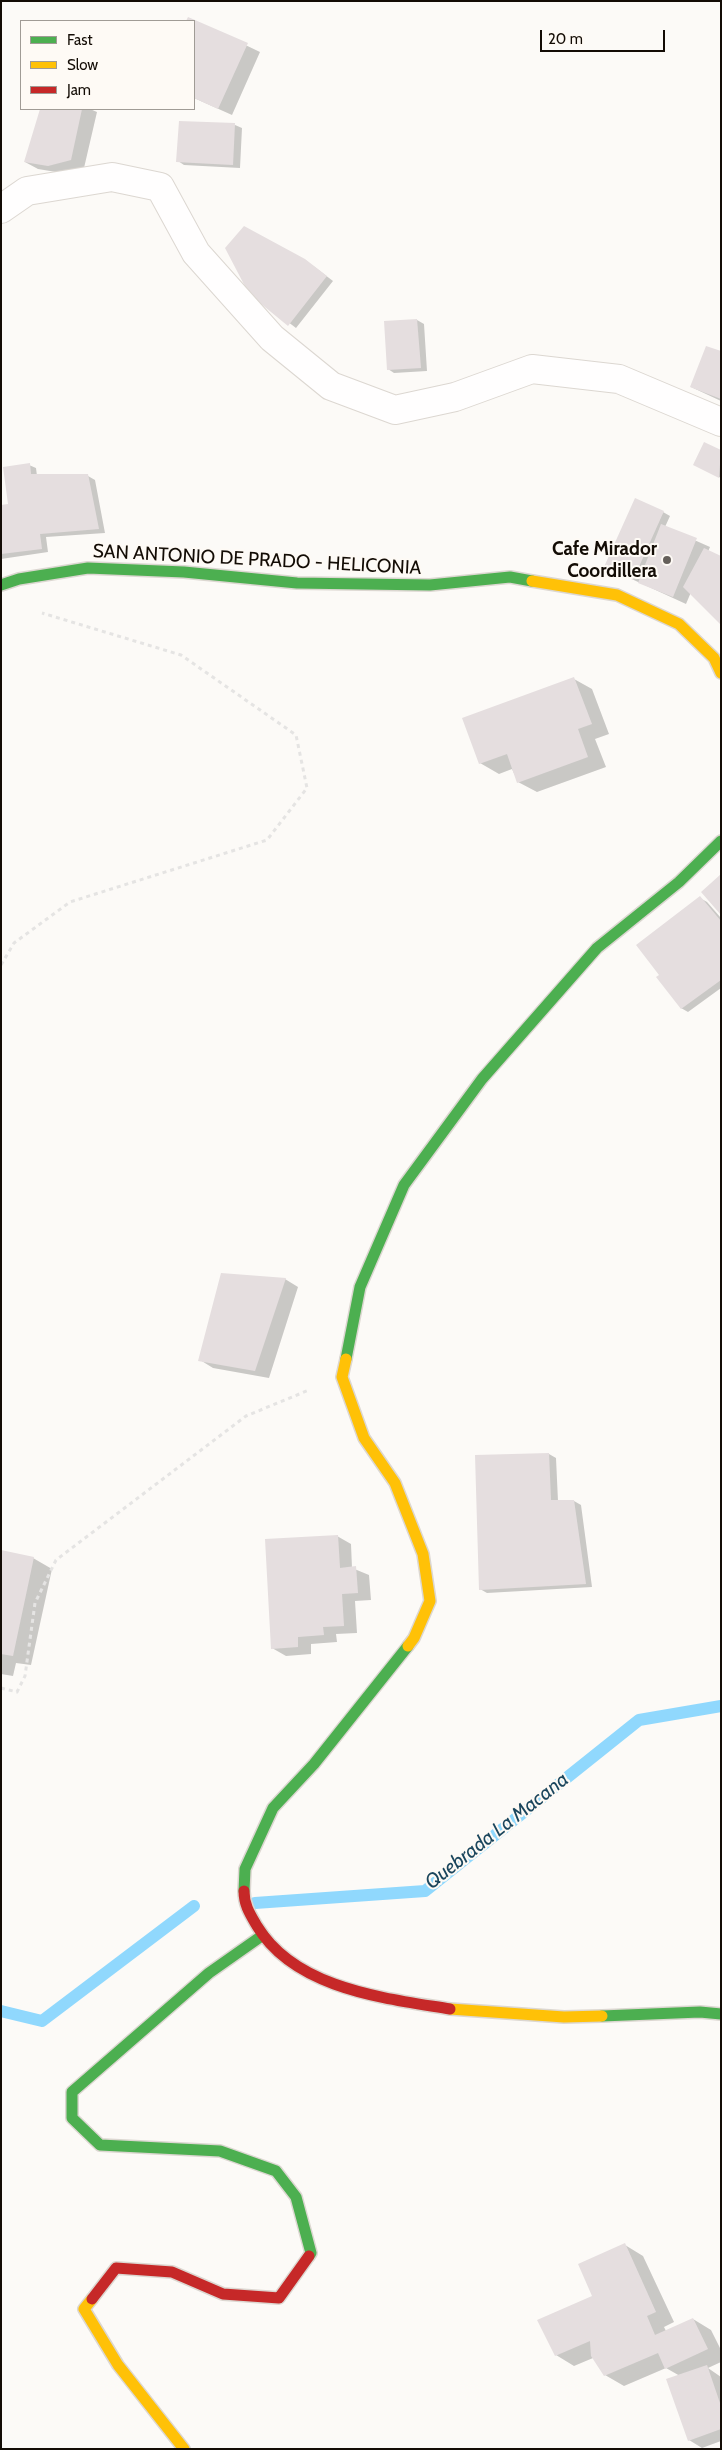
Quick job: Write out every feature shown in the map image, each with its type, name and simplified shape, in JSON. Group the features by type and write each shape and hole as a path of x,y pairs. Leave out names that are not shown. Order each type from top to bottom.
{"street":[{"path":"1,209 27,191 112,177 160,187 196,253 272,338 331,386 395,410 455,396 532,370 620,379 721,422"},
{"name":"SAN ANTONIO DE PRADO - HELICONIA","path":"1,585 19,579 88,568 184,572 297,583 430,585 510,577 617,595 679,624 714,658 721,673"},
{"path":"721,841 680,882 597,948 482,1079 404,1185 360,1287 342,1377 364,1438 395,1483 399,1492 423,1554 430,1601 414,1638 314,1764 273,1808 245,1869 244,1903 263,1935 302,1972 369,1996 466,2011 564,2017 700,2012 721,2014"},
{"path":"184,2449 118,2366 84,2309 116,2268 172,2272 223,2294 279,2298 311,2253 296,2197 276,2171 220,2150 100,2145 72,2118 72,2092 209,1973 263,1935"}],"path":[{"path":"1,965 14,943 70,902 267,840 307,788 296,735 181,655 39,612"},
{"path":"1,1688 17,1692 25,1676 36,1603 56,1560 246,1416 342,1377"}],"building":[{"path":"195,20 248,43 218,109 195,98"},
{"path":"40,110 82,110 71,160 48,166 24,162"},
{"path":"179,121 235,123 233,165 176,162"},
{"path":"244,226 305,259 327,276 288,326 249,294 225,248"},
{"path":"417,319 421,368 387,370 384,321"},
{"path":"706,346 721,351 721,399 690,387"},
{"path":"704,442 721,450 719,478 693,465"},
{"path":"30,463 31,474 88,474 99,529 40,534 42,549 1,554 1,505 8,504 3,467"},
{"path":"635,498 664,511 633,580 604,567"},
{"name":"Cafe Mirador Coordillera","path":"661,524 697,538 673,597 638,583"},
{"path":"704,548 721,556 721,625 683,587"},
{"path":"574,677 592,724 578,729 588,757 517,783 507,754 479,764 462,718"},
{"path":"721,874 721,915 701,892"},
{"path":"700,896 721,921 721,980 681,1009 656,977 659,975 636,945"},
{"path":"221,1273 286,1278 255,1371 198,1361"},
{"path":"549,1453 551,1500 574,1500 586,1584 479,1590 475,1455"},
{"path":"338,1535 340,1568 356,1566 358,1593 342,1594 344,1626 323,1627 324,1635 298,1637 298,1647 271,1649 265,1539"},
{"path":"1,1550 34,1557 13,1656 1,1654"},
{"path":"625,2243 656,2312 647,2316 655,2335 693,2318 708,2349 665,2369 658,2353 604,2376 591,2356 590,2341 555,2356 537,2320 592,2296 578,2264"},
{"path":"707,2365 721,2406 721,2429 688,2441 666,2379"}],"waterway":[{"name":"Quebrada La Macana","path":"255,1903 425,1891 639,1720 721,1706"},
{"name":"Quebrada La Macana","path":"1,2011 42,2021 194,1906"}],"traffic: fast":[{"path":"1,585 19,579 88,568 184,572 297,583 430,585 510,577 532,581"},
{"path":"346,1359 360,1287 404,1185 482,1079 597,948 679,882 721,841"},
{"path":"244,1891 245,1869 273,1808 314,1764 408,1646"},
{"path":"263,1935 209,1973 72,2092 72,2118 100,2145 220,2151 276,2171 296,2197 311,2253 309,2256"},
{"path":"602,2016 700,2012 721,2014"}],"traffic: slow":[{"path":"532,581 617,595 679,624 714,658 721,673"},
{"path":"346,1359 342,1377 364,1438 395,1483 423,1554 430,1601 414,1638 408,1646"},
{"path":"450,2009 564,2017 602,2016"},
{"path":"92,2299 84,2309 118,2365 184,2449"}],"traffic: jam":[{"path":"244,1891 246,1905 257,1926 273,1947 294,1964 317,1977 370,1995 450,2009"},
{"path":"92,2299 116,2268 172,2272 223,2294 279,2298 309,2256"}],"place":[{"name":"Cafe Mirador Coordillera","path":"667,560"}]}
